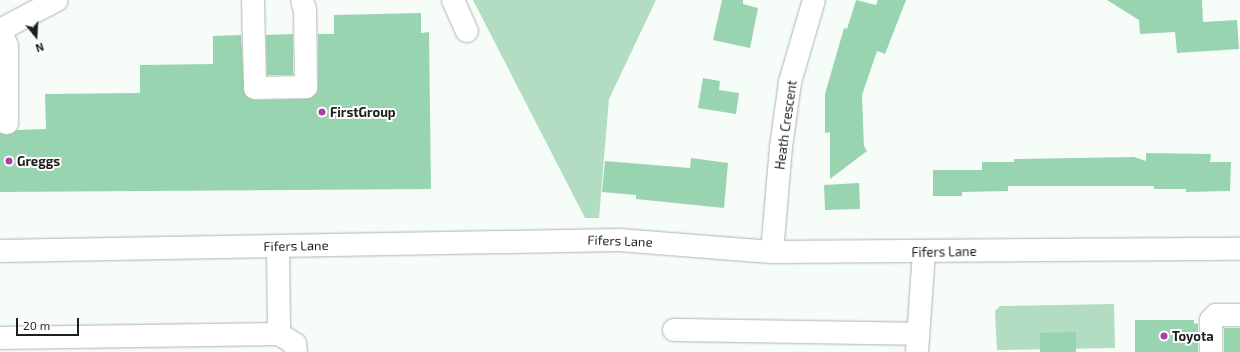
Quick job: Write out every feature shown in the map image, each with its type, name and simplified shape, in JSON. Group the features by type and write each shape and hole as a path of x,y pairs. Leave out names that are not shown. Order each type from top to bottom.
{"street":[{"path":"7,124 7,46 0,30 57,0"},
{"path":"253,0 255,88 306,87 305,10 302,0"},
{"path":"453,0 467,31"},
{"name":"Heath Crescent","path":"772,252 781,147 790,82 814,0"},
{"name":"Fifers Lane","path":"0,251 619,240 772,252 1240,249"},
{"path":"278,246 279,334"},
{"path":"674,330 918,343 924,252"},
{"path":"1211,352 1210,320 1216,315 1240,315"},
{"path":"0,338 279,334 295,344 296,352"}],"green space":[{"path":"473,0 656,0 609,99 599,218 585,218"},
{"path":"1114,304 1115,348 997,350 995,311 1000,306"}],"building":[{"path":"722,0 743,0 743,4 758,8 750,48 713,40"},
{"path":"856,0 876,5 878,0 906,0 885,54 877,51 862,95 864,146 867,151 830,179 830,132 825,133 825,94 844,28 847,29"},
{"path":"1107,0 1202,0 1203,22 1237,20 1239,49 1177,53 1175,32 1140,34 1139,20"},
{"path":"421,13 421,33 429,32 431,189 0,192 0,133 7,135 17,130 46,129 45,94 140,93 140,65 213,64 213,36 241,35 245,95 255,100 307,99 317,93 318,34 334,34 334,15"},
{"path":"293,34 293,75 267,75 266,35"},
{"path":"703,78 720,81 719,90 739,93 736,114 698,108"},
{"path":"1146,153 1211,154 1210,162 1231,162 1230,191 1186,192 1186,189 1154,189 1154,186 1008,186 1008,191 962,192 962,196 933,196 933,170 982,170 982,162 1014,162 1014,159 1134,157 1146,161"},
{"path":"691,158 728,163 724,208 636,199 636,195 602,192 605,161 690,168"},
{"path":"859,183 860,209 825,210 824,185"},
{"name":"Toyota","path":"1135,320 1194,320 1194,324 1198,323 1198,352 1135,352"},
{"path":"1224,328 1240,328 1240,352 1224,352"},
{"path":"1076,332 1076,352 1040,352 1040,333"}],"place":[{"name":"FirstGroup","path":"322,112"},
{"name":"Greggs","path":"9,161"},
{"name":"Toyota","path":"1164,336"}]}
